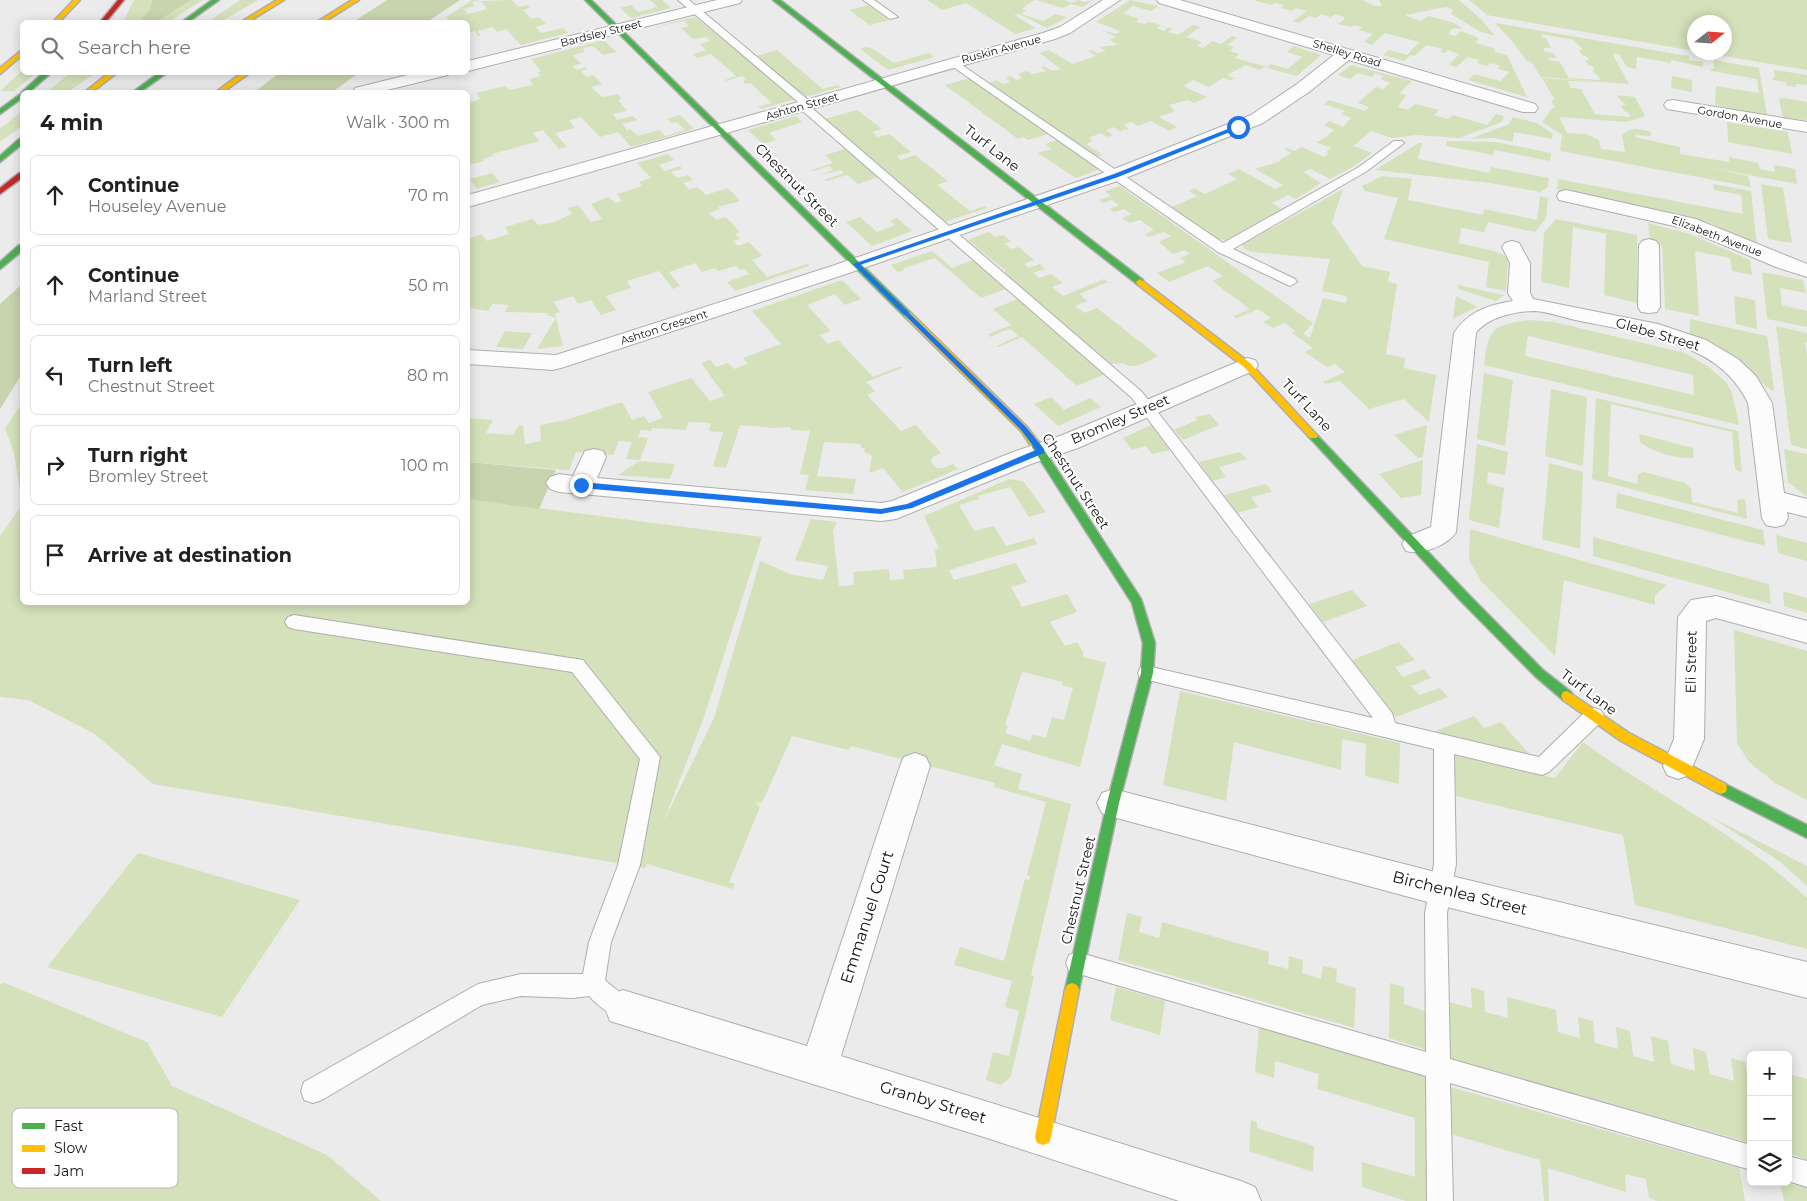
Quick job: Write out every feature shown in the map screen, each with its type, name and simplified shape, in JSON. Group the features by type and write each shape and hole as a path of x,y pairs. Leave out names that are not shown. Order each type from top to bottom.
{"main road":[{"path":"58,20 77,0"},
{"path":"105,20 121,0"},
{"path":"188,20 216,0"},
{"path":"247,20 281,0"},
{"path":"323,20 356,0"},
{"name":"Chestnut Street","path":"588,0 1024,429 1041,451 1138,602 1149,643 1147,673 1113,804 1076,963 1042,1137"},
{"name":"Turf Lane","path":"776,0 1247,365 1539,673 1594,716 1625,737 1807,832"},
{"path":"0,72 20,54"},
{"path":"29,90 46,75"},
{"path":"91,90 111,75"},
{"path":"139,90 161,75"},
{"path":"222,90 244,75"},
{"path":"0,112 20,97"},
{"path":"0,160 20,143"},
{"path":"0,192 20,176"},
{"path":"0,266 20,249"}],"street":[{"name":"Bardsley Street","path":"470,66 618,29 689,5 735,0"},
{"name":"Ruskin Avenue","path":"883,82 1065,30 1113,0"},
{"name":"Shelley Road","path":"1164,0 1528,108"},
{"name":"Ashton Crescent","path":"470,358 552,364 952,232 1116,175 1257,118 1303,88 1347,53"},
{"path":"368,90 420,75"},
{"name":"Ashton Street","path":"720,130 883,82"},
{"name":"Gordon Avenue","path":"1674,105 1807,128"},
{"path":"470,201 720,130"},
{"name":"Elizabeth Avenue","path":"1566,196 1688,223 1783,264 1807,271"},
{"path":"1649,245 1649,307"},
{"path":"1512,247 1520,263 1519,293 1525,305"},
{"name":"Glebe Street","path":"1415,544 1443,532 1465,333 1473,322 1484,316 1525,305 1559,309 1650,329 1687,340 1722,358 1753,386 1760,403 1774,509 1807,508"},
{"name":"Bromley Street","path":"594,457 570,484 881,512 909,506 1041,451 1069,442 1247,365"},
{"name":"Eli Street","path":"1678,766 1688,739 1692,617 1701,608 1716,607 1807,632"},
{"name":"Emmanuel Court","path":"819,1067 915,766"},
{"name":"Birchenlea Street","path":"1113,804 1438,889 1807,980"},
{"name":"Granby Street","path":"623,1008 819,1067 1241,1201"}],"lane":[{"path":"868,0 894,17"},
{"path":"689,5 802,100 805,106 1137,395 1385,719 1385,729"},
{"path":"953,62 1223,249 1290,282"},
{"path":"1223,249 1363,169 1398,143"},
{"path":"294,622 577,665 650,757 629,865 600,942 593,984"},
{"path":"1147,673 1542,766 1594,716"},
{"path":"1440,1201 1436,913 1438,889 1445,864 1444,743"},
{"path":"1076,963 1747,1157"},
{"path":"593,984 606,998 623,1008"},
{"path":"312,1091 478,994 521,985 573,987 593,984"},
{"path":"1792,1169 1807,1174"}],"green space":[{"path":"134,0 152,0 150,10 180,7 191,0 203,0 171,20 124,20"},
{"path":"152,0 191,0 159,20 141,19 150,10"},
{"path":"240,0 258,0 223,20 211,20"},
{"path":"387,0 460,0 430,20 356,20"},
{"path":"472,0 480,1 472,2 475,6 464,9 468,14 487,9 481,1 512,0 518,7 527,5 530,8 523,10 531,19 539,17 546,24 536,27 541,33 563,28 568,33 521,45 506,29 497,32 493,27 478,31 481,35 478,36 475,31 470,32 470,20 448,20 446,17"},
{"path":"650,0 662,0 671,8 631,18 620,8 631,5 638,12 658,7"},
{"path":"927,0 1034,0 1022,9 1026,11 1021,14 1043,21 1055,14 1067,17 1047,28 1019,14 1014,15 1036,28 1015,34 966,3 942,10"},
{"path":"1036,0 1065,0 1073,3 1078,0 1085,2 1094,0 1083,7 1071,4 1063,8"},
{"path":"1130,0 1158,6 1151,11 1133,6 1123,13 1139,19 1136,22 1145,24 1149,22 1161,25 1157,28 1164,31 1168,27 1173,29 1168,32 1178,35 1193,25 1200,27 1186,37 1202,42 1197,46 1203,48 1212,41 1221,44 1232,36 1237,38 1227,45 1234,47 1230,51 1239,54 1235,58 1267,67 1271,64 1288,69 1302,57 1287,52 1293,46 1321,55 1297,76 1264,67 1260,70 1246,65 1227,75 1236,79 1232,79 1233,81 1223,78 1209,87 1193,80 1183,86 1207,97 1194,103 1188,100 1169,105 1175,111 1159,117 1177,127 1169,131 1151,121 1138,126 1131,122 1123,125 1129,129 1121,130 1121,132 1113,127 1106,130 1113,135 1107,137 1101,133 1088,138 1093,141 1086,144 1103,155 1095,157 990,83 996,80 1003,84 1011,82 1005,78 1011,76 1017,80 1022,78 1017,74 1027,71 1033,74 1046,71 1041,67 1043,66 1052,71 1061,69 1039,53 1048,50 1073,64 1096,56 1088,51 1091,50 1098,53 1106,51 1099,47 1118,45 1110,40 1116,37 1102,30 1116,34 1120,31 1096,22"},
{"path":"1253,0 1363,0 1375,6 1382,6 1379,0 1459,0 1481,19 1495,36 1479,31 1451,14 1453,10 1446,7 1405,15 1420,21 1429,16 1454,23 1463,29 1453,28 1448,34 1456,36 1461,31 1479,38 1475,43 1496,49 1494,52 1507,55 1527,97 1468,80 1474,74 1501,81 1509,72 1498,69 1500,66 1490,63 1487,66 1477,63 1479,60 1467,57 1457,67 1449,65 1459,54 1448,50 1445,53 1441,52 1443,49 1426,45 1415,56 1411,55 1404,61 1383,55 1389,50 1407,55 1419,42 1385,33 1372,45 1364,42 1373,34 1359,30 1362,27 1338,24 1345,19 1344,17 1335,14 1327,21 1330,17 1321,14 1316,18 1309,16 1299,23 1293,21 1307,11 1296,8 1291,11 1281,8 1284,5 1275,3 1272,5"},
{"path":"1469,0 1807,0 1807,70 1732,58 1732,15 1687,15 1687,50 1487,15"},
{"path":"869,5 889,20 870,25 849,10"},
{"path":"695,17 796,99 761,109 758,107 772,103 750,83 745,84 743,81 746,80 742,76 726,81 736,76 711,54 697,58 693,54 706,50 700,44 710,41 707,37 693,39 681,28 689,26 684,21 654,27"},
{"path":"1495,23 1687,56 1687,60 1703,62 1703,67 1671,60 1671,63 1637,57 1636,69 1627,67 1619,54 1612,53 1629,84 1541,77 1531,62 1526,60","holes":["1541,34 1574,40 1583,50 1579,50 1589,60 1585,60 1588,65 1593,66 1595,70 1592,70 1601,80 1569,78 1560,62 1549,60 1548,58 1557,58 1554,53 1545,52 1543,48 1551,48 1546,38 1543,38"]},
{"path":"604,40 616,52 603,55 593,46 583,48 585,52 573,55 581,64 573,66 577,70 585,67 587,69 581,71 586,77 593,75 602,84 591,87 602,97 618,94 622,99 618,100 627,111 613,114 617,120 633,116 637,120 622,124 627,130 630,129 638,136 659,130 665,136 685,130 677,122 671,123 667,119 680,115 693,128 631,147 618,132 600,137 581,117 569,121 575,128 555,133 567,147 559,149 543,130 533,133 540,141 492,154 493,156 483,159 484,161 470,164 470,101 480,99 476,93 505,86 509,90 533,85 529,79 541,76 538,72 541,71 531,59"},
{"path":"867,47 894,63 929,53 934,57 888,70 860,49"},
{"path":"777,50 823,89 838,85 841,87 805,97 756,56"},
{"path":"1714,60 1759,68 1767,116 1715,105 1716,86 1759,93 1757,79 1711,71 1711,69 1714,69"},
{"path":"1351,65 1412,81 1400,93 1406,95 1398,107 1408,110 1415,104 1439,110 1434,115 1448,119 1453,115 1487,125 1496,114 1504,116 1502,122 1459,138 1416,135 1392,138 1371,131 1353,146 1372,153 1356,165 1330,179 1311,169 1303,172 1321,183 1296,199 1288,195 1272,203 1281,209 1227,241 1213,238 1170,208 1197,196 1189,191 1195,188 1205,194 1237,179 1228,174 1239,169 1275,189 1283,185 1255,169 1281,161 1280,159 1292,153 1284,149 1287,148 1294,151 1302,147 1324,157 1329,154 1326,152 1331,148 1315,142 1320,141 1334,130 1324,125 1329,121 1343,127 1351,118 1341,114 1345,111 1324,104 1329,100 1365,111 1369,107 1358,103 1376,87 1383,89 1390,83 1381,79 1383,76 1375,73 1372,77 1358,73 1350,79 1338,75"},
{"path":"1774,70 1807,75 1807,85 1796,84 1796,87 1787,86 1786,82 1772,80 1775,76"},
{"path":"20,73 20,75 34,75 14,91 0,91"},
{"path":"68,75 93,75 71,90 49,90"},
{"path":"277,75 356,75 335,90 257,90"},
{"path":"1672,76 1692,80 1692,92 1671,88"},
{"path":"970,78 1048,134 1028,140 1023,137 1018,139 945,85"},
{"path":"1542,78 1603,82 1568,81 1571,88 1581,89 1595,114 1630,117 1628,112 1624,111 1621,106 1625,105 1616,95 1635,97 1645,116 1627,122 1559,117 1567,133 1586,134 1599,140 1601,149 1625,152 1622,136 1632,130 1643,130 1651,132 1651,136 1635,135 1635,137 1680,147 1680,154 1729,162 1729,157 1758,163 1760,169 1775,172 1774,165 1795,169 1797,184 1707,167 1748,176 1751,187 1560,151 1562,135 1542,122 1552,108 1555,108 1551,100 1555,100"},
{"path":"1784,98 1807,102 1807,120 1783,118 1779,99"},
{"path":"857,110 882,129 872,132 878,137 889,134 911,152 897,156 901,160 915,155 948,181 937,185 970,211 985,206 987,208 945,222 824,119"},
{"path":"20,113 20,127 0,142 0,129"},
{"path":"796,116 802,122 769,133 776,140 763,144 748,130"},
{"path":"1513,117 1537,123 1553,134 1552,139 1514,132 1513,142 1494,138 1470,139 1509,124"},
{"path":"1727,122 1788,132 1792,154 1728,142"},
{"path":"1058,140 1100,169 1076,178 1038,153 1051,149 1045,144"},
{"path":"1447,141 1496,142 1551,153 1550,161 1495,150 1493,155 1446,146"},
{"path":"1422,143 1418,159 1490,173 1491,167 1549,178 1548,187 1540,192 1490,183 1375,170"},
{"path":"845,149 879,177 858,184 847,175 826,181 824,180 844,173 841,170 819,175 833,170 829,166 811,170 833,163 825,155"},
{"path":"668,154 674,160 659,165 665,171 680,166 682,169 671,172 677,178 688,175 693,180 683,183 689,190 697,187 706,195 728,188 740,201 718,207 720,209 709,213 716,220 726,217 740,232 735,234 740,239 733,241 738,246 749,242 762,256 752,260 767,277 807,264 809,266 735,291 727,282 749,274 744,269 740,270 736,266 718,271 715,268 702,272 695,263 669,272 680,286 673,289 659,271 627,281 631,288 606,296 616,310 601,315 591,300 578,304 573,296 554,302 560,312 555,314 556,318 547,315 548,313 505,312 509,305 492,304 488,311 470,308 470,238 482,234 487,241 509,234 505,227 533,219 538,225 554,222 572,214 568,208 578,205 591,222 602,219 591,204 609,197 615,203 622,201 617,194 642,186 639,182 651,178 637,163"},
{"path":"492,173 500,182 477,189 470,179"},
{"path":"1382,176 1412,179 1408,200 1483,215 1484,209 1537,220 1540,196 1548,198 1546,218 1535,232 1488,222 1484,232 1461,228 1459,243 1498,252 1508,258 1506,291 1486,287 1489,262 1384,239 1398,198 1365,191 1362,186"},
{"path":"1558,179 1743,214 1741,195 1714,190 1713,184 1751,191 1757,245 1711,223 1675,213 1557,190"},
{"path":"1761,184 1783,188 1792,243 1768,239"},
{"path":"1120,186 1313,323 1303,334 1310,338 1323,298 1346,303 1347,296 1322,291 1330,259 1253,252 1244,249 1242,245 1343,189 1332,223 1362,266 1390,272 1388,282 1397,284 1386,354 1405,358 1404,368 1436,375 1429,422 1404,399 1369,409 1340,381 1325,384 1323,382 1345,372 1335,364 1327,367 1305,352 1313,348 1292,333 1295,331 1285,323 1273,328 1263,322 1271,318 1258,309 1237,318 1234,316 1250,309 1212,281 1223,276 1208,266 1169,282 1157,273 1186,262 1180,258 1190,254 1185,250 1173,254 1159,242 1171,236 1164,232 1149,237 1145,234 1154,230 1140,220 1130,223 1122,218 1131,214 1124,209 1114,212 1110,209 1119,205 1112,200 1103,203 1099,200 1111,196 1105,191"},
{"path":"860,217 877,232 895,225 890,221 897,218 912,231 872,246 846,222"},
{"path":"1556,219 1637,235 1637,303 1604,295 1606,234 1573,227 1569,288 1541,282 1544,233"},
{"path":"1648,223 1690,234 1750,260 1752,275 1732,271 1730,258 1695,251 1699,316 1665,309 1662,245 1650,242"},
{"path":"989,232 995,237 1003,235 1011,241 1005,244 1012,249 1018,247 1034,260 1024,264 1028,268 1040,264 1045,269 1033,273 1039,278 1051,274 1063,283 1052,287 1063,296 1104,279 1108,282 1079,294 1087,301 1075,306 1085,313 1097,308 1158,356 1136,366 1123,363 1111,364 1003,273 1006,271 968,240"},
{"path":"932,251 952,268 973,260 1006,289 981,298 935,258 903,268 904,270 898,272 891,265"},
{"path":"1762,272 1803,280 1806,293 1780,288 1782,305 1807,311 1807,327 1767,319"},
{"path":"842,280 861,299 845,305 835,294 807,305 831,331 819,335 828,344 838,340 873,377 901,366 902,368 866,382 875,391 867,395 901,431 916,425 941,453 933,457 931,462 937,468 953,464 958,469 903,492 883,468 869,473 872,456 864,452 865,448 861,448 861,444 824,442 817,476 856,479 853,494 805,490 809,475 800,474 810,431 791,430 790,427 775,428 740,425 726,468 713,466 723,432 709,431 711,423 689,422 686,430 652,428 651,431 641,430 638,437 648,438 640,460 626,459 632,442 619,441 613,455 576,452 569,470 470,462 470,418 493,420 486,433 513,435 519,425 523,426 525,444 541,441 540,425 566,420 622,402 632,420 644,416 649,423 663,418 648,392 691,378 710,401 725,396 701,363 710,360 716,367 728,363 734,369 748,364 743,358 781,344 752,311"},
{"path":"1458,285 1504,295 1496,301 1458,289"},
{"path":"20,286 20,377 0,409 0,304"},
{"path":"1456,296 1477,307 1453,319"},
{"path":"1734,296 1755,300 1757,329 1736,324"},
{"path":"1018,299 1105,374 1077,386 1022,337 998,347 1018,336 1010,329 987,338 990,336 988,334 1011,325 993,309"},
{"path":"556,318 563,346 537,349"},
{"path":"1690,319 1767,336 1774,391 1766,387 1749,368 1732,356 1690,334"},
{"path":"1529,320 1554,322 1685,353 1709,367 1726,382 1732,393 1739,425 1484,365 1490,336 1500,327","holes":["1528,336 1693,375 1694,395 1525,356"]},
{"path":"1776,326 1807,333 1807,342 1805,342 1807,358 1807,449 1791,445"},
{"path":"505,331 532,333 523,349 496,347"},
{"path":"1484,373 1513,380 1505,446 1477,439"},
{"path":"1551,389 1587,397 1583,466 1545,456"},
{"path":"1051,397 1064,410 1090,398 1101,407 1058,426 1034,404"},
{"path":"1596,398 1738,431 1742,473 1735,469 1732,432 1611,404 1608,476 1637,484 1638,474 1644,472 1685,483 1691,489 1692,502 1738,513 1737,500 1745,499 1747,519 1592,479"},
{"path":"20,406 20,492 14,453 5,428"},
{"path":"1210,414 1219,425 1183,440 1174,430 1197,420 1195,417"},
{"path":"1153,424 1171,450 1152,454 1146,446 1132,450 1123,438"},
{"path":"1427,425 1423,457 1418,458 1394,435"},
{"path":"1639,434 1693,448 1694,458 1673,456 1652,449 1640,442"},
{"path":"1477,444 1508,452 1505,475 1488,472 1487,483 1504,488 1499,528 1469,520"},
{"path":"1784,449 1807,454 1807,497 1788,482"},
{"path":"1240,452 1247,459 1219,467 1226,477 1212,481 1199,462"},
{"path":"1423,460 1421,495 1401,498 1379,474"},
{"path":"639,461 675,464 670,479 618,475"},
{"path":"470,462 556,470 539,509 470,499"},
{"path":"1549,463 1583,472 1580,549 1542,539"},
{"path":"1009,479 1023,481 1046,512 1029,517 1010,487 978,496 979,499 959,505 974,531 994,526 1006,546 1034,538 1037,544 949,570 954,580 1016,563 1027,582 1011,587 1022,607 1067,594 1077,612 1050,622 1065,646 1077,642 1083,652 1083,657 1106,663 1080,767 1002,744 994,765 1022,774 1018,789 1071,804 1031,975 1034,977 1011,1076 1001,1085 986,1080 993,1052 1009,1056 1019,1011 1005,1007 1012,981 954,965 960,947 1004,961 1025,879 1029,880 1030,877 1027,875 1046,802 994,787 995,783 851,746 848,750 792,736 762,803 757,802 756,804 760,807 729,882 735,884 733,889 647,864 645,868 153,784 95,734 28,700 0,697 0,536 20,508 20,605 470,605 470,499 762,537 704,717 663,823 714,718 760,561 790,574 823,580 828,566 795,560 811,519 837,522 833,531 839,586 854,585 853,572 889,569 890,580 904,579 903,570 937,567 935,550 939,548 924,516","holes":["1022,672 1063,682 1062,685 1073,688 1064,720 1052,717 1046,738 1033,734 1030,741 1005,733 1008,726 1005,725"]},
{"path":"1266,484 1272,492 1251,497 1258,507 1237,513 1224,495"},
{"path":"1617,493 1763,530 1765,546 1616,508"},
{"path":"1470,529 1667,585 1655,595 1655,605 1564,580 1555,656 1481,581 1469,560"},
{"path":"1776,535 1807,543 1807,561 1778,553"},
{"path":"1593,537 1769,584 1771,604 1593,556"},
{"path":"1352,590 1367,606 1323,622 1309,604"},
{"path":"1783,591 1807,598 1807,613 1784,606"},
{"path":"1734,630 1807,651 1807,800 1775,783 1749,762 1737,743"},
{"path":"1399,642 1415,660 1395,667 1403,677 1424,669 1431,678 1411,686 1419,695 1440,688 1448,697 1396,717 1352,660"},
{"path":"1180,691 1400,743 1399,784 1365,776 1366,744 1342,739 1341,770 1234,742 1226,801 1163,785"},
{"path":"1474,716 1484,728 1501,722 1531,756 1433,732"},
{"path":"1583,742 1744,847 1807,898 1807,949 1635,905 1623,835 1456,796 1454,755 1555,778"},
{"path":"1709,816 1807,866 1807,886 1779,861"},
{"path":"138,853 300,900 222,1017 47,967"},
{"path":"1127,913 1142,917 1139,932 1159,938 1162,922 1269,952 1268,964 1288,969 1289,956 1303,960 1302,973 1321,979 1323,966 1337,969 1336,982 1356,988 1354,1028 1118,960"},
{"path":"5,983 147,1042 172,1086 327,1155 381,1201 0,1201 0,984"},
{"path":"1390,983 1404,987 1404,1004 1425,1011 1426,1050 1389,1038"},
{"path":"1116,987 1165,1001 1160,1035 1110,1020"},
{"path":"1471,987 1484,991 1485,1012 1508,1018 1507,997 1556,1010 1558,1032 1580,1038 1578,1017 1593,1021 1595,1043 1618,1049 1616,1027 1630,1031 1633,1056 1654,1062 1651,1036 1668,1041 1671,1064 1695,1071 1693,1048 1706,1052 1710,1074 1734,1081 1731,1058 1745,1062 1747,1073 1747,1142 1451,1059 1449,1002 1472,1008"},
{"path":"1259,1028 1428,1077 1427,1201 1406,1201 1362,1187 1362,1162 1415,1177 1415,1118 1317,1089 1319,1074 1275,1061 1274,1078 1255,1072"},
{"path":"1792,1075 1807,1079 1807,1160 1792,1154"},
{"path":"1450,1087 1739,1168 1745,1201 1657,1201 1649,1198 1646,1179 1625,1174 1626,1192 1548,1168 1549,1201 1544,1201 1540,1160 1450,1134"},
{"path":"1251,1120 1257,1122 1257,1128 1314,1146 1313,1172 1249,1151"},
{"path":"1792,1184 1807,1187 1807,1201 1784,1201 1781,1186 1792,1186"}],"traffic: fast":[{"path":"188,20 216,0"},
{"path":"588,0 908,315"},
{"path":"776,0 1140,282"},
{"path":"27,90 45,75"},
{"path":"139,90 161,75"},
{"path":"0,112 20,97"},
{"path":"0,160 20,143"},
{"path":"0,266 20,249"},
{"path":"1313,436 1463,596 1539,673 1567,696"},
{"path":"1035,444 1137,602 1149,643 1147,673 1113,803 1072,990"},
{"path":"1721,788 1807,832"}],"traffic: slow":[{"path":"58,20 77,0"},
{"path":"247,20 281,0"},
{"path":"323,20 356,0"},
{"path":"0,72 20,54"},
{"path":"91,90 111,75"},
{"path":"222,90 244,75"},
{"path":"1140,282 1247,365 1313,436"},
{"path":"908,315 1024,429 1035,444"},
{"path":"1567,696 1625,737 1721,788"},
{"path":"1043,1137 1072,990"}],"traffic: jam":[{"path":"105,20 121,0"},
{"path":"0,192 20,177"}],"route":[{"path":"581,485 881,512 909,506 1041,451 1024,429 856,264 1116,175 1238,127"}]}
